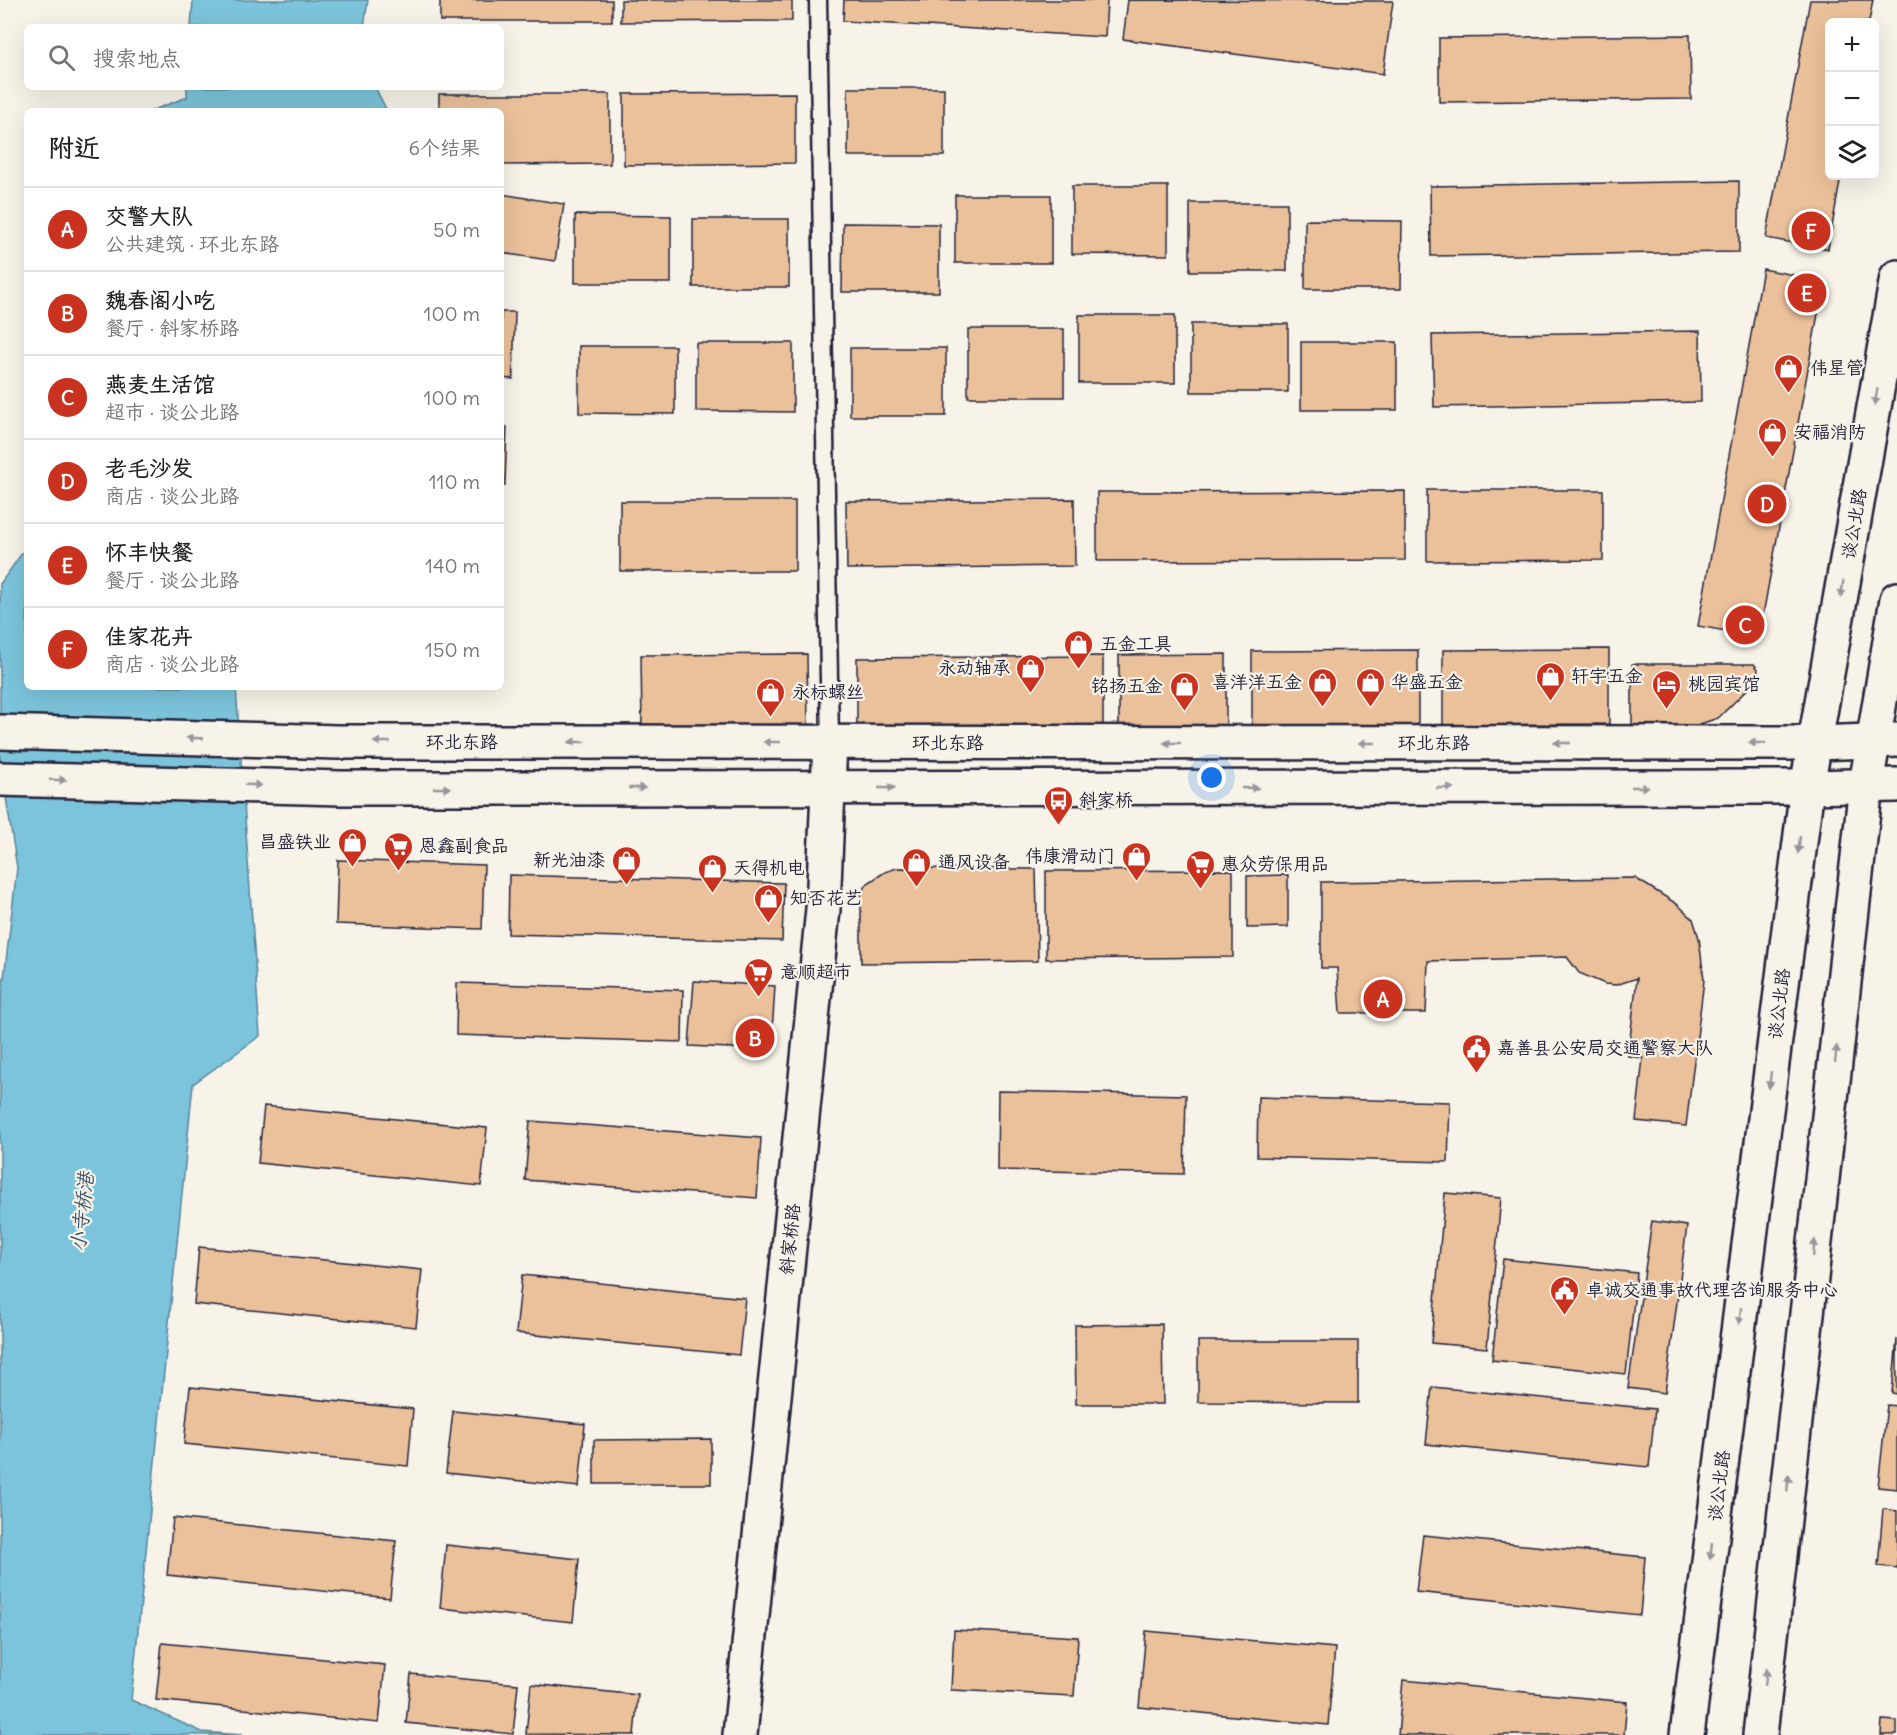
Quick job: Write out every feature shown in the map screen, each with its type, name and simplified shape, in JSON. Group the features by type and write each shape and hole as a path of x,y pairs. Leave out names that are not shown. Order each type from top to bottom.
{"street":[{"name":"谈公北路","path":"1687,1735 1807,787 1897,277"},
{"path":"1760,1735 1881,785 1897,599"},
{"name":"环北东路","path":"0,732 337,742 1815,743 1885,740"},
{"name":"斜家桥路","path":"740,1735 823,909 830,742"},
{"path":"0,779 341,788 1807,787 1881,785"}],"lane":[{"path":"818,0 830,742"}],"water":[{"path":"193,0 368,0 364,24 191,24"},
{"path":"187,90 376,90 386,108 159,108 187,97"},
{"name":"小寺桥港","path":"24,550 24,690 236,690 260,1036 193,1084 131,1700 202,1732 243,1735 0,1735 0,1012 17,868 0,759 0,584"}],"building":[{"path":"440,0 612,0 612,21 440,21"},
{"path":"621,0 792,0 792,21 621,22"},
{"path":"844,0 1107,0 1105,37 843,21"},
{"path":"1128,0 1393,1 1383,74 1123,39"},
{"path":"1810,0 1873,0 1870,18 1825,18 1825,180 1840,180 1828,249 1766,238"},
{"path":"1690,35 1691,99 1439,102 1439,38"},
{"path":"848,88 944,88 944,156 848,156"},
{"path":"795,93 795,163 624,165 624,94"},
{"path":"439,94 610,94 610,164 504,165 504,108 439,108"},
{"path":"1739,181 1739,252 1431,256 1430,186"},
{"path":"1072,186 1168,186 1168,255 1072,254"},
{"path":"504,194 564,204 555,261 504,253"},
{"path":"955,195 1051,195 1051,263 955,263"},
{"path":"1190,203 1287,203 1287,271 1190,271"},
{"path":"575,215 671,216 671,283 575,283"},
{"path":"693,219 789,219 789,287 693,287"},
{"path":"1305,220 1402,221 1401,289 1305,289"},
{"path":"843,223 939,224 939,292 842,292"},
{"path":"1763,269 1824,281 1759,637 1698,626"},
{"path":"504,312 515,312 513,379 504,378"},
{"path":"1079,315 1175,315 1175,383 1079,383"},
{"path":"1191,324 1288,324 1288,392 1191,392"},
{"path":"968,329 1064,329 1064,397 968,397"},
{"path":"1700,331 1701,402 1434,407 1432,335"},
{"path":"1301,342 1397,342 1397,410 1301,410"},
{"path":"696,343 793,343 793,412 696,411"},
{"path":"579,346 675,346 675,414 579,413"},
{"path":"850,348 946,348 946,416 850,416"},
{"path":"504,427 507,427 505,485"},
{"path":"1427,490 1603,490 1603,560 1427,561"},
{"path":"1405,491 1405,560 1097,561 1097,492"},
{"path":"1074,499 1075,566 847,569 846,501"},
{"path":"620,501 795,501 795,571 620,571"},
{"path":"1609,649 1609,724 1443,725 1443,650"},
{"path":"1418,650 1418,726 1252,726 1252,651"},
{"path":"807,654 808,730 642,730 641,655"},
{"path":"1226,654 1226,726 1119,727 1119,655"},
{"path":"1103,656 1103,726 857,728 857,658"},
{"path":"1632,664 1754,664 1758,669 1756,681 1718,718 1697,725 1632,725"},
{"path":"338,860 484,865 482,929 336,924"},
{"path":"897,868 1036,869 1038,961 861,963 861,893 868,883 885,872"},
{"path":"1233,870 1233,957 1046,959 1046,871"},
{"path":"509,875 784,883 782,941 508,934"},
{"path":"1288,875 1288,927 1247,928 1247,876"},
{"path":"1635,878 1677,904 1693,919 1699,938 1704,980 1686,1126 1636,1121 1643,1058 1628,1056 1637,978 1616,985 1605,984 1579,973 1567,957 1428,961 1426,1013 1340,1013 1337,968 1321,968 1321,882"},
{"path":"694,981 775,986 771,1050 689,1046"},
{"path":"457,983 683,990 682,1042 456,1035"},
{"path":"998,1091 1186,1095 1184,1174 997,1170"},
{"path":"1258,1097 1450,1102 1448,1162 1257,1157"},
{"path":"264,1106 487,1128 481,1186 258,1163"},
{"path":"530,1121 761,1138 757,1198 525,1180"},
{"path":"1445,1193 1501,1198 1487,1348 1431,1343"},
{"path":"1652,1221 1687,1226 1665,1393 1628,1388"},
{"path":"199,1247 422,1270 416,1327 194,1304"},
{"name":"卓诚交通事故代理咨询服务中心","path":"1503,1259 1637,1273 1626,1374 1492,1360"},
{"path":"522,1275 745,1298 739,1355 516,1333"},
{"path":"1162,1324 1163,1404 1076,1404 1075,1325"},
{"path":"1897,1339 1897,1394 1892,1393"},
{"path":"1198,1341 1358,1341 1358,1403 1198,1402"},
{"path":"190,1387 413,1409 408,1466 184,1444"},
{"path":"1432,1387 1655,1409 1649,1467 1426,1444"},
{"path":"1887,1405 1897,1406 1897,1489 1878,1487"},
{"path":"453,1411 585,1424 579,1487 446,1473"},
{"path":"711,1439 711,1484 594,1484 594,1440"},
{"path":"1883,1509 1897,1511 1897,1568 1878,1566"},
{"path":"173,1518 396,1541 390,1598 167,1575"},
{"path":"1423,1535 1645,1557 1640,1615 1416,1592"},
{"path":"446,1545 579,1559 573,1622 440,1608"},
{"path":"954,1630 1078,1637 1074,1696 951,1690"},
{"path":"1146,1631 1335,1648 1328,1725 1139,1707"},
{"path":"162,1643 385,1665 379,1723 156,1700"},
{"path":"411,1674 518,1684 513,1734 406,1723"},
{"path":"1403,1680 1627,1702 1624,1735 1398,1735"},
{"path":"531,1684 638,1695 634,1735 526,1734"},
{"path":"1882,1720 1897,1721 1897,1735 1881,1735"}],"place":[{"name":"佳家花卉","path":"1811,231"},
{"name":"怀丰快餐","path":"1807,293"},
{"name":"伟星管","path":"1789,394"},
{"name":"安福消防","path":"1773,458"},
{"name":"老毛沙发","path":"1767,504"},
{"name":"燕麦生活馆","path":"1745,625"},
{"name":"五金工具","path":"1079,670"},
{"name":"永动轴承","path":"1031,694"},
{"name":"轩宇五金","path":"1550,702"},
{"name":"喜洋洋五金","path":"1323,708"},
{"name":"华盛五金","path":"1370,708"},
{"name":"桃园宾馆","path":"1667,710"},
{"name":"铭扬五金","path":"1184,712"},
{"name":"永标螺丝","path":"771,718"},
{"name":"斜家桥","path":"1058,826"},
{"name":"昌盛铁业","path":"352,868"},
{"name":"恩鑫副食品","path":"398,872"},
{"name":"伟康滑动门","path":"1136,882"},
{"name":"新光油漆","path":"626,886"},
{"name":"通风设备","path":"917,888"},
{"name":"惠众劳保用品","path":"1200,890"},
{"name":"天得机电","path":"712,894"},
{"name":"知否花艺","path":"769,924"},
{"name":"意顺超市","path":"759,998"},
{"name":"交警大队","path":"1383,999"},
{"name":"魏春阁小吃","path":"755,1038"},
{"name":"嘉善县公安局交通警察大队","path":"1476,1074"},
{"name":"卓诚交通事故代理咨询服务中心","path":"1565,1316"}]}
